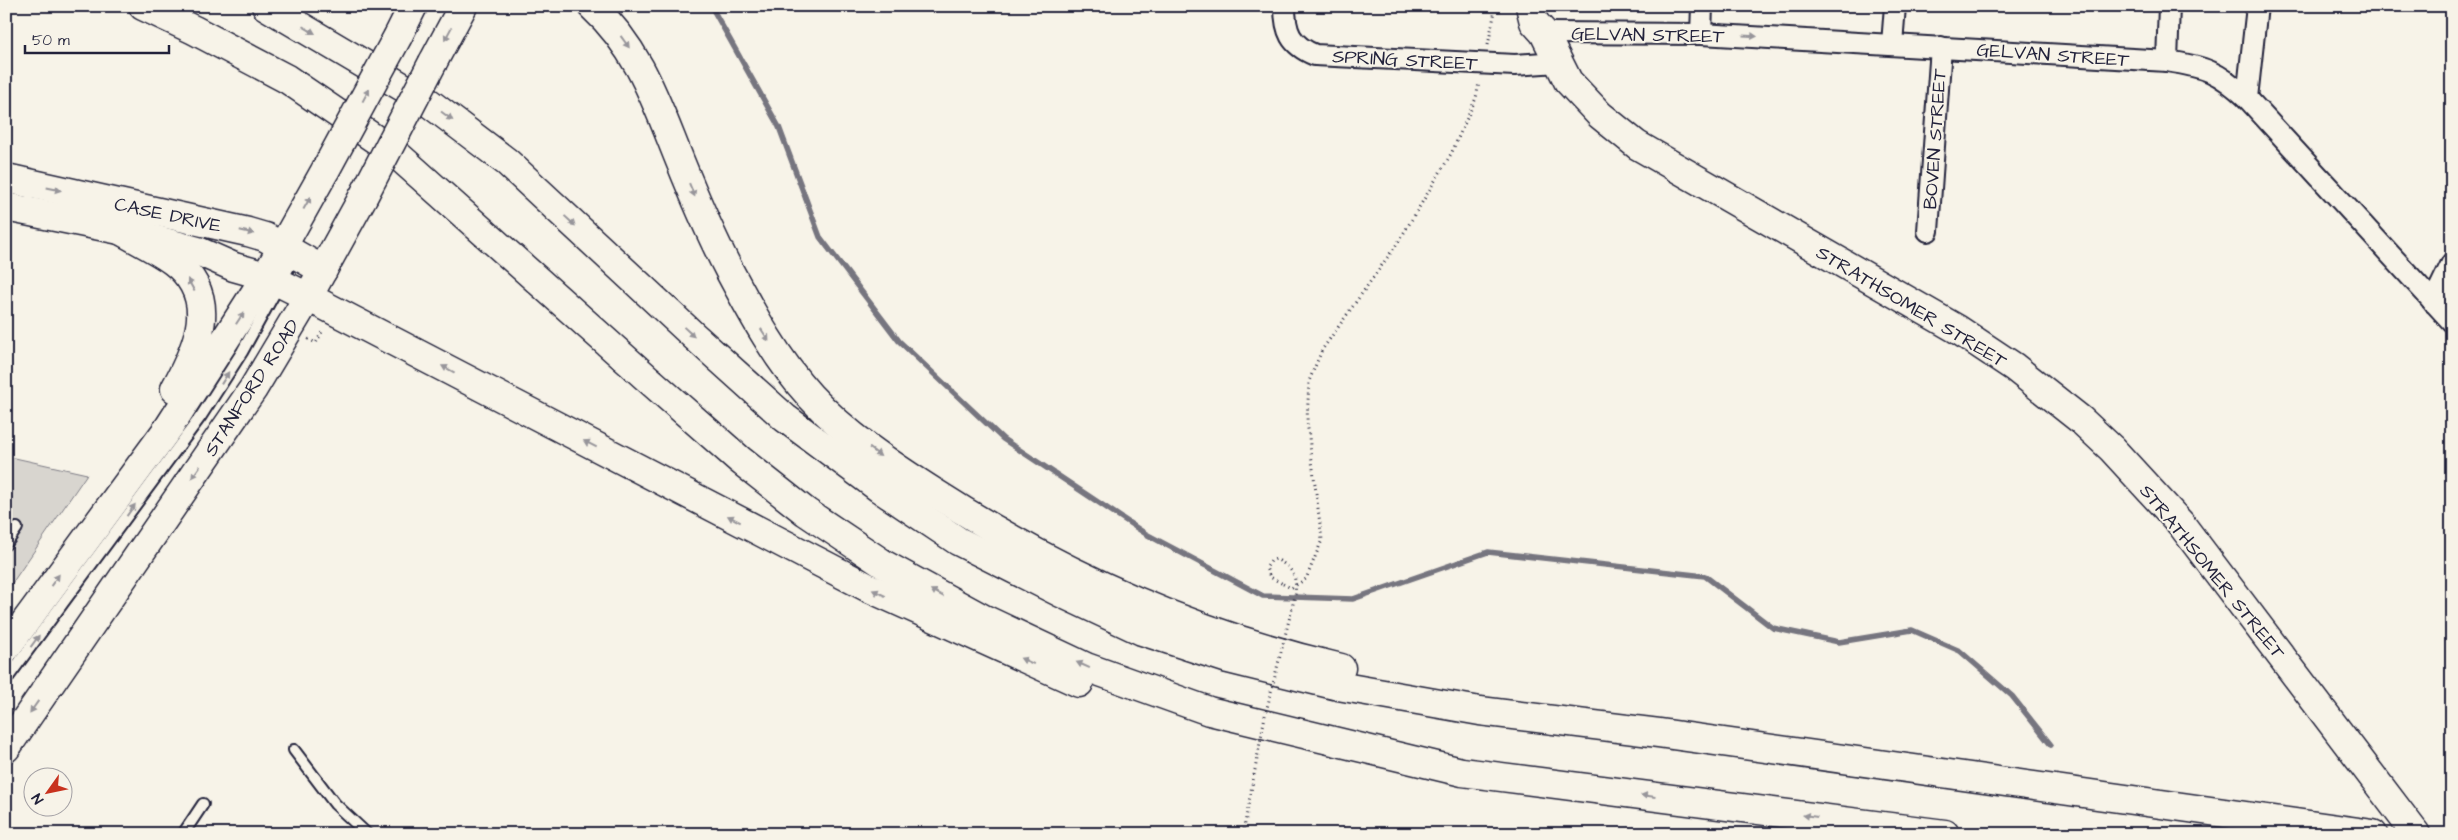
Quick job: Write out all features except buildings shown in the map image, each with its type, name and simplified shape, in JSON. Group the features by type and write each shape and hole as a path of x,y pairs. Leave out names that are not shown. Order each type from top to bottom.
{"main road":[{"path":"143,6 194,30 287,79 394,152 740,460 806,512 885,565 984,619 1086,667 1209,711 1462,772 1945,834"},
{"path":"266,6 428,102 507,162 785,418 879,488 966,545 1142,631 1228,659 1338,686 1480,711 1659,733 2364,833"},
{"path":"6,648 169,427 273,280 289,251 326,169 413,6"},
{"name":"STANFORD ROAD","path":"6,748 253,389 323,270 462,6"},
{"path":"592,6 611,24 636,58 720,253 754,317 775,350 809,395 821,407 845,430 897,469 972,517 1060,565 1154,609 1235,639 1338,667 1659,733"},
{"name":"STRATHSOMER STREET","path":"1539,18 1568,80 1600,115 1637,145 1957,329 2014,367 2081,420 2112,449 2181,524 2416,834"},
{"name":"CASE DRIVE","path":"6,178 248,232 265,237 323,270"},
{"name":"CASE DRIVE","path":"6,207 120,230 198,251 234,267 273,280 869,588 1075,682 1197,723 1307,746 1462,772"},
{"path":"112,502 190,362 201,330 198,298 191,282 180,268 172,261 120,230"}],"street":[{"name":"SPRING STREET","path":"1285,6 1285,23 1288,32 1303,50 1314,54 1483,64 1515,65 1558,62"},
{"path":"1702,6 1702,34"},
{"path":"1892,44 1895,6"},
{"path":"2167,61 2169,6"},
{"path":"2247,98 2257,6"},
{"name":"GELVAN STREET","path":"1539,18 1702,34 2167,61 2196,66 2217,73 2247,98 2452,322"},
{"name":"BOVEN STREET","path":"1928,230 1941,47"},
{"path":"2433,302 2452,262"}],"lane":[{"path":"6,680 201,416 242,352 273,280"},
{"path":"6,544 18,528"},
{"path":"294,750 335,804 367,834"},
{"path":"184,834 203,804"}],"path":[{"path":"1243,834 1265,716 1295,596 1296,580 1293,572 1276,559 1270,561 1266,568 1270,577 1291,588 1306,579 1322,540 1307,420 1309,381 1322,350 1399,241 1450,154 1476,98 1496,6"}],"shaded area":[{"path":"6,456 87,474 6,592"}],"waterway":[{"path":"711,6 779,127 820,237 899,341 1003,439 1146,534 1263,596 1353,599 1488,552 1705,576 1773,628 1839,642 1912,630 1960,651 2012,696 2051,745"}]}
